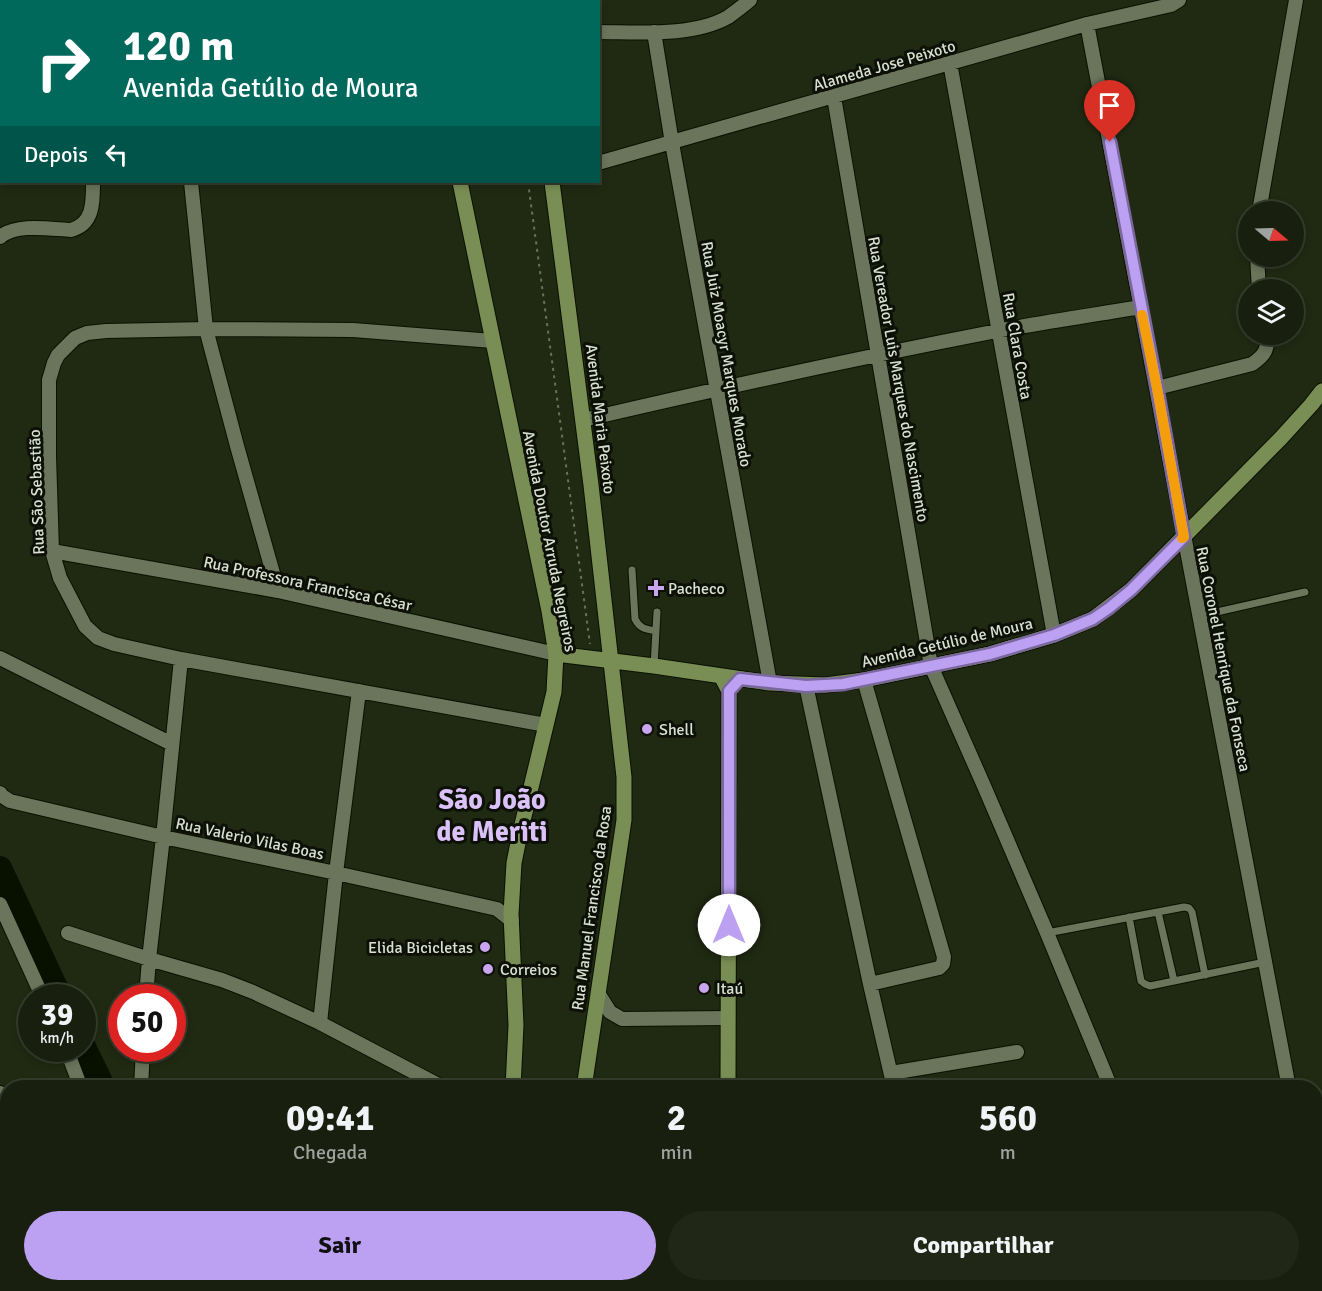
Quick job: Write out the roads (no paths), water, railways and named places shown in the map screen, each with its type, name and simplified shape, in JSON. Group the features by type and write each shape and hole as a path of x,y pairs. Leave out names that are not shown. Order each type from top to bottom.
{"main road":[{"name":"Avenida Doutor Arruda Negreiros","path":"460,183 556,654 554,692 514,863 512,921 516,1025 513,1080"},
{"name":"Avenida Maria Peixoto","path":"552,183 612,661"},
{"name":"Avenida Getúlio de Moura","path":"556,654 740,679 825,686 990,654 1054,635 1093,619 1131,590 1281,438 1322,391"},
{"name":"Rua Manuel Francisco da Rosa","path":"585,1080 624,820 624,777 612,661"},
{"path":"721,676 729,691 728,1080"},
{"path":"729,691 740,679"}],"street":[{"path":"600,32 654,32 708,26 728,17 750,0"},
{"name":"Alameda Jose Peixoto","path":"600,162 1087,24 1171,5 1179,0"},
{"path":"1261,201 1296,0"},
{"name":"Rua Coronel Henrique da Fonseca","path":"1087,24 1287,1080"},
{"name":"Rua Juiz Moacyr Marques Morado","path":"654,32 770,682"},
{"name":"Rua Clara Costa","path":"950,63 1054,635"},
{"name":"Rua Vereador Luis Marques do Nascimento","path":"834,97 931,666 1047,933 1108,1080"},
{"path":"0,237 6,232 18,229 71,230 79,228 90,214 93,183"},
{"path":"191,183 206,329 278,591"},
{"path":"583,420 878,355 999,331 1141,307"},
{"name":"Rua São Sebastião","path":"493,341 353,330 206,329 87,333 75,339 58,355 49,380 52,551 60,578 85,626 98,638 114,644 181,659 546,725"},
{"path":"1157,388 1252,364 1260,359 1267,349 1267,345"},
{"name":"Rua Professora Francisca César","path":"52,551 278,591 556,654"},
{"path":"0,658 172,744"},
{"path":"147,984 181,659"},
{"path":"864,680 944,957 943,964 939,968 870,984"},
{"path":"806,686 892,1080"},
{"path":"320,1023 359,691"},
{"name":"Rua Valerio Vilas Boas","path":"0,793 10,801 163,837 497,909 512,921"},
{"path":"497,909 512,902"},
{"path":"0,904 37,984"},
{"path":"68,933 222,980 253,992 320,1023 429,1080"},
{"path":"598,993 610,1012 622,1019 728,1018"},
{"path":"891,1072 1017,1052"},
{"path":"71,1062 78,1080"},
{"path":"141,1080 142,1062"}],"lane":[{"path":"632,570 635,619 643,629 656,631"},
{"path":"1199,616 1305,592"},
{"path":"654,666 657,612"},
{"path":"1047,933 1184,907 1189,908 1192,912 1205,975"},
{"path":"1158,912 1174,981"},
{"path":"1129,917 1142,981 1150,986 1265,962"}],"waterway":[{"path":"0,868 54,984"},
{"path":"91,1062 100,1080"}],"place":[{"name":"Pacheco","path":"656,588"},
{"name":"Shell","path":"647,729"},
{"name":"Elida Bicicletas","path":"485,947"},
{"name":"Correios","path":"488,969"},
{"name":"Itaú","path":"704,988"}],"district":[{"name":"São João de Meriti","path":"492,815"}]}
